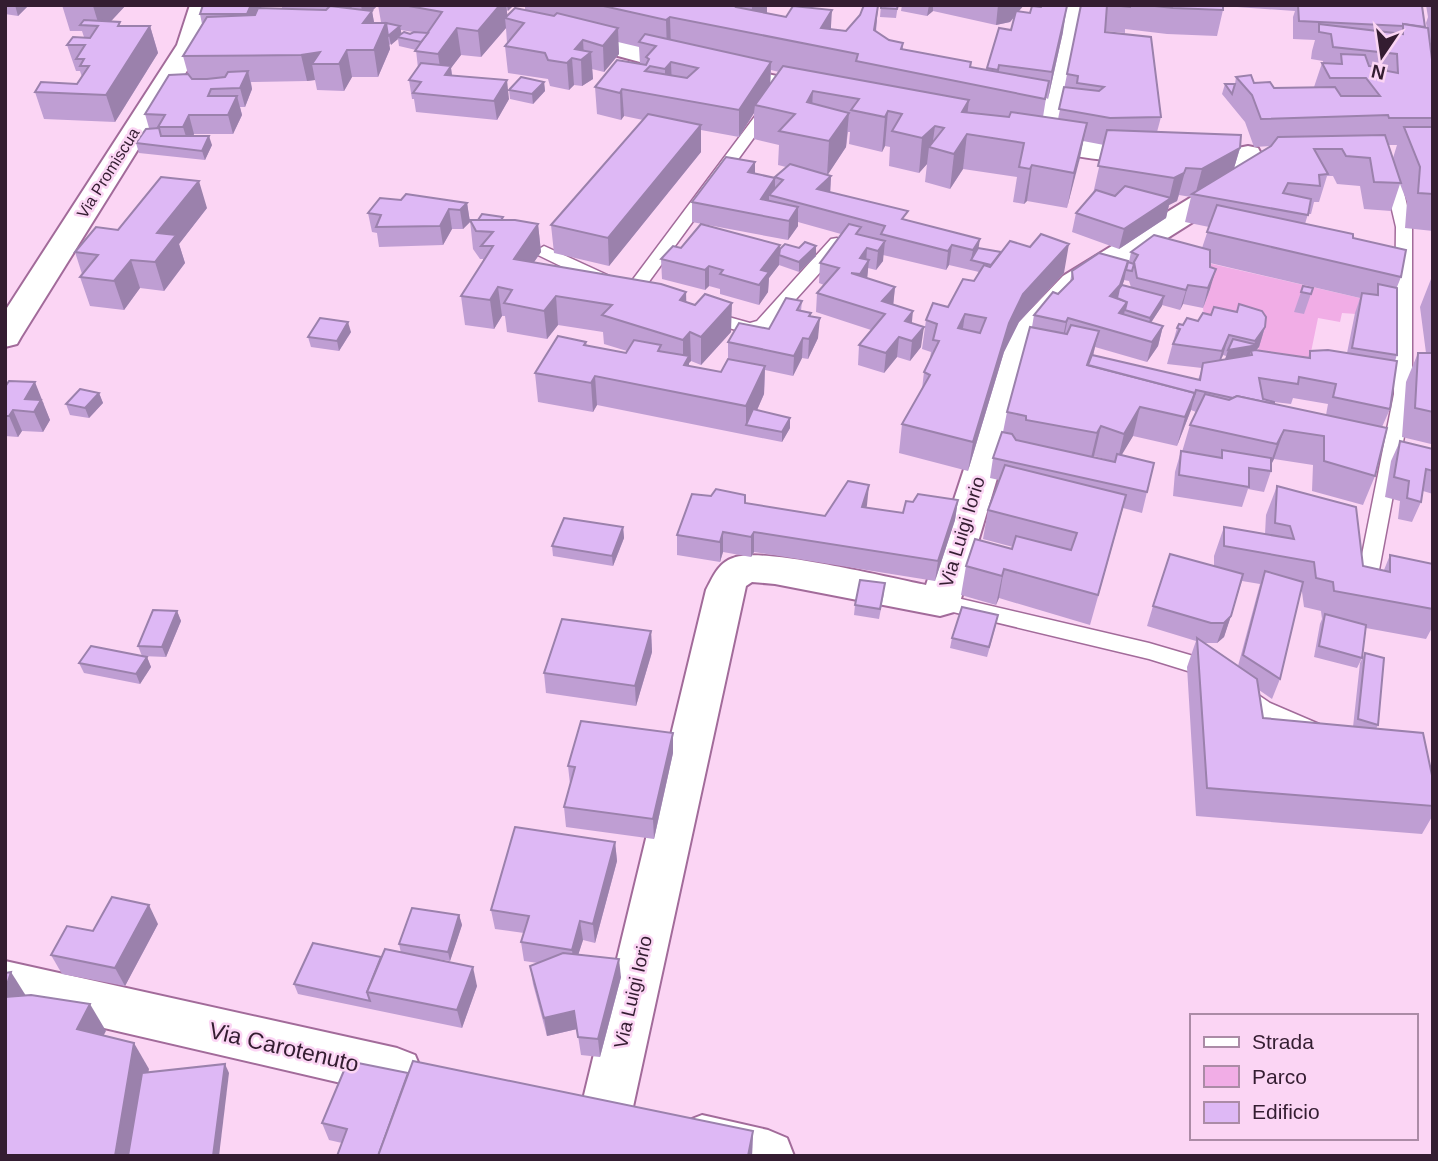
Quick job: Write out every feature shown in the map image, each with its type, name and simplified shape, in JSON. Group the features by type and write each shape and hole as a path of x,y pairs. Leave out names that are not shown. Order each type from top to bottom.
{"street":[{"name":"Via Promiscua","path":"5,337 190,45 202,5"},
{"path":"1045,143 1078,5"},
{"path":"549,30 640,54 849,100"},
{"path":"1006,135 1097,150 1180,152"},
{"name":"Via Luigi Iorio","path":"768,1156 619,1120 725,590 732,577 744,568 775,570 940,602 1024,335 1074,283 1248,175 1248,153"},
{"name":"Via Carotenuto","path":"5,983 446,1083"}],"lane":[{"path":"544,251 612,284 641,293 784,86"},
{"path":"1369,570 1403,394 1404,227 1389,153"},
{"path":"685,309 736,327 750,329 763,325 837,243"},
{"path":"940,602 1149,651 1199,666 1262,709 1299,726 1334,736"}],"green space":[{"path":"1199,261 1390,305 1370,315 1342,313 1340,322 1318,318 1311,352 1330,363 1253,362 1259,347 1204,317 1203,308 1210,289"}],"building":[{"path":"203,5 251,5 247,14 200,14"},
{"path":"403,5 500,5 478,31 457,28 438,54 415,51 442,12"},
{"path":"599,5 737,5 736,7 786,17 793,6 832,10 821,28 846,31 860,15 864,5 878,6 874,30 889,40 903,43 901,49 971,62 970,67 1049,81 1045,99 856,61 858,54 670,17 666,20"},
{"path":"881,5 898,5 897,9 881,8"},
{"path":"1081,5 1107,5 1105,32 1151,37 1161,117 1110,118 1059,109 1064,87 1099,91 1104,87 1077,83 1078,76 1067,74"},
{"path":"1146,5 1223,5 1223,10 1173,8"},
{"path":"1298,5 1422,6 1425,27 1299,21"},
{"path":"330,6 372,11 363,23 386,23 374,50 347,50 339,64 312,64 320,52 301,55 183,56 207,17 255,15 258,8 326,10"},
{"path":"1032,6 1067,6 1052,72 999,65 998,70 987,68 999,28 1011,30 1016,11 1030,13"},
{"path":"515,8 554,16 557,13 618,28 603,46 583,40 575,49 591,52 581,60 572,58 567,63 548,60 545,53 505,46 524,23 505,18"},
{"path":"84,20 120,22 118,26 150,26 106,95 35,92 41,82 77,84 89,66 80,66 84,59 76,59 85,45 67,45 73,37 90,38 98,26 80,25"},
{"path":"386,23 400,26 388,36"},
{"path":"1319,24 1403,34 1403,24 1428,28 1433,67 1433,118 1389,118 1388,115 1261,119 1252,95 1236,77 1251,75 1254,83 1270,82 1274,88 1335,87 1341,96 1380,96 1366,78 1330,78 1322,63 1342,64 1341,54 1365,55 1369,66 1386,67 1387,71 1398,73 1397,54 1333,47 1331,34 1319,32"},
{"path":"404,32 428,33 421,42 397,37"},
{"path":"645,34 771,62 739,110 622,89 620,93 595,87 617,60 646,65 649,59 646,57 656,46 639,42","holes":["671,62 698,68 687,78 645,71 650,66 665,69"]},
{"path":"421,63 451,66 445,75 507,80 494,101 413,93 421,82 409,80"},
{"path":"783,66 969,100 962,112 1009,117 1011,112 1087,123 1074,173 1032,165 1030,169 1019,167 1024,143 967,134 954,154 929,147 944,128 935,126 922,138 892,131 902,114 888,111 885,117 851,110 859,99 813,91 807,102 849,113 829,141 779,131 795,114 755,105"},
{"path":"248,71 240,88 211,89 208,96 237,96 228,115 189,115 183,127 158,127 165,115 145,114 169,75 188,74 192,79 207,79 225,77 228,72"},
{"path":"521,77 544,82 532,94 509,90"},
{"path":"1225,84 1235,84 1232,94"},
{"path":"648,114 701,125 608,238 551,225"},
{"path":"1404,127 1433,127 1433,194 1418,193 1420,167"},
{"path":"159,128 161,136 209,136 202,151 136,143 146,129"},
{"path":"1107,130 1241,135 1240,148 1202,169 1186,168 1184,173 1174,178 1098,166"},
{"path":"1385,135 1401,183 1374,182 1370,158 1346,156 1342,149 1314,149 1328,174 1319,175 1320,186 1288,183 1283,193 1311,199 1308,215 1192,194 1271,146 1278,137"},
{"path":"726,157 755,162 748,172 775,178 761,199 798,207 789,221 692,202"},
{"path":"790,164 831,176 817,189 908,211 902,219 980,239 973,250 952,245 948,251 881,234 885,226 769,195 783,180 775,177"},
{"path":"161,177 199,181 157,233 176,235 155,262 131,260 114,281 80,277 98,255 75,252 96,227 118,230"},
{"path":"1125,186 1171,198 1124,229 1076,213 1096,190 1115,196"},
{"path":"406,194 467,203 460,210 449,209 440,226 376,227 381,215 368,213 380,198 401,200"},
{"path":"1217,205 1353,234 1353,238 1406,250 1401,277 1207,232"},
{"path":"482,214 503,217 501,220 478,220"},
{"path":"470,220 515,220 538,224 514,259 661,284 686,292 680,300 695,305 705,294 732,303 701,337 690,332 683,340 602,315 612,305 556,296 544,311 504,303 512,290 498,287 490,300 461,296 493,246 481,246 493,232 476,231"},
{"path":"701,224 780,245 761,270 769,272 759,285 720,274 723,270 709,266 705,270 661,259 673,246 681,248"},
{"path":"849,224 861,227 856,234 885,241 878,251 867,248 860,258 869,260 860,274 851,273 895,287 882,301 913,311 905,321 924,327 912,341 899,337 886,353 859,345 885,314 817,293 839,268 820,263"},
{"path":"1041,234 1069,244 1023,294 1009,323 973,442 902,424 930,375 924,372 939,341 933,340 937,324 926,320 933,303 948,307 963,279 974,281 984,265 990,267 1010,241 1030,247","holes":["965,314 986,318 980,333 958,328"]},
{"path":"1154,235 1210,250 1210,267 1216,269 1208,288 1188,285 1186,290 1137,278 1134,262 1138,255 1131,252"},
{"path":"805,242 816,246 799,262 779,255 785,244 799,248"},
{"path":"978,248 1001,252 991,265 971,260"},
{"path":"1099,253 1128,261 1120,285 1110,296 1127,302 1119,313 1163,326 1152,342 1068,318 1066,322 1034,315 1053,292 1058,294 1073,279 1072,271"},
{"path":"1128,262 1134,264 1132,271 1126,270"},
{"path":"1378,284 1397,288 1397,355 1352,348 1362,293 1378,295"},
{"path":"1122,285 1164,296 1150,318 1125,310 1127,302 1117,298"},
{"path":"1303,286 1313,288 1311,294 1301,292"},
{"path":"786,298 802,301 797,310 820,318 809,339 803,338 794,356 728,342 739,323 769,329"},
{"path":"1239,304 1262,311 1266,317 1265,327 1255,341 1229,335 1222,351 1173,344 1180,329 1177,328 1179,324 1183,325 1187,318 1198,321 1203,313 1211,315 1214,307 1237,312"},
{"path":"320,318 348,322 337,341 308,337"},
{"path":"1071,325 1099,331 1087,365 1195,393 1185,417 1140,407 1124,434 1101,426 1097,433 1026,420 1026,416 1007,412 1030,327 1067,334"},
{"path":"558,336 586,342 584,345 626,353 634,340 661,345 658,351 689,356 684,365 721,372 728,359 765,366 746,406 595,376 591,383 535,373"},
{"path":"1233,339 1258,345 1228,350"},
{"path":"1255,350 1310,358 1310,351 1328,350 1397,361 1390,409 1333,397 1336,384 1299,377 1298,384 1259,378 1263,399 1274,404 1196,390 1195,393 1088,365 1092,355 1200,380 1203,363 1252,355 1251,351"},
{"path":"1418,353 1433,353 1433,412 1415,408"},
{"path":"9,381 35,382 25,399 41,400 34,412 13,410 9,416 5,416 5,387"},
{"path":"80,389 99,393 85,408 66,404"},
{"path":"1205,394 1229,400 1237,396 1387,428 1375,476 1324,461 1324,436 1284,430 1277,444 1190,425"},
{"path":"753,409 790,418 782,432 746,425"},
{"path":"1002,432 1012,434 1016,440 1115,462 1117,454 1154,463 1147,492 993,458"},
{"path":"1400,441 1433,449 1433,471 1426,469 1421,502 1407,498 1409,481 1394,477"},
{"path":"1222,450 1271,458 1271,471 1249,468 1249,487 1179,475 1181,451 1222,458"},
{"path":"1005,465 1126,495 1098,595 1004,569 1002,576 966,566 975,539 1012,549 1016,536 1071,550 1077,533 988,510"},
{"path":"848,481 869,485 862,507 903,513 906,501 913,502 918,494 958,500 938,561 754,532 751,537 723,532 720,542 677,535 692,494 711,496 716,489 745,495 745,503 825,516"},
{"path":"1277,486 1356,507 1363,566 1390,572 1390,555 1433,564 1433,609 1334,591 1333,582 1316,578 1314,562 1224,546 1224,527 1294,539 1290,526 1275,523"},
{"path":"564,518 623,527 612,556 552,546"},
{"path":"1170,554 1243,574 1231,616 1224,623 1211,623 1153,606"},
{"path":"1265,571 1303,582 1280,679 1243,655"},
{"path":"860,580 885,583 880,609 855,605"},
{"path":"962,607 998,615 989,647 952,638"},
{"path":"153,610 177,611 162,647 138,646"},
{"path":"1325,614 1366,625 1362,658 1319,646"},
{"path":"562,619 651,631 635,686 544,673"},
{"path":"1197,638 1257,679 1263,718 1423,733 1433,780 1433,806 1207,788"},
{"path":"91,646 147,657 136,674 79,663"},
{"path":"1365,653 1384,658 1378,725 1358,719"},
{"path":"581,721 673,733 653,819 564,807 575,767 568,766"},
{"path":"515,827 615,842 593,924 580,921 572,950 521,942 529,916 491,910"},
{"path":"112,897 149,905 115,968 51,955 67,926 93,931"},
{"path":"412,908 459,915 448,952 399,944"},
{"path":"313,943 381,957 367,992 370,1001 294,984"},
{"path":"385,949 473,967 457,1010 367,992"},
{"path":"563,953 619,959 598,1039 578,1037 574,1011 544,1018 530,966"},
{"path":"11,972 5,991 5,973"},
{"path":"31,995 90,1004 77,1029 134,1043 115,1156 5,1156 5,997"},
{"path":"348,1061 408,1073 378,1156 337,1156 347,1129 322,1123"},
{"path":"413,1061 753,1131 748,1156 378,1156"},
{"path":"225,1064 213,1156 128,1156 142,1073"}]}
